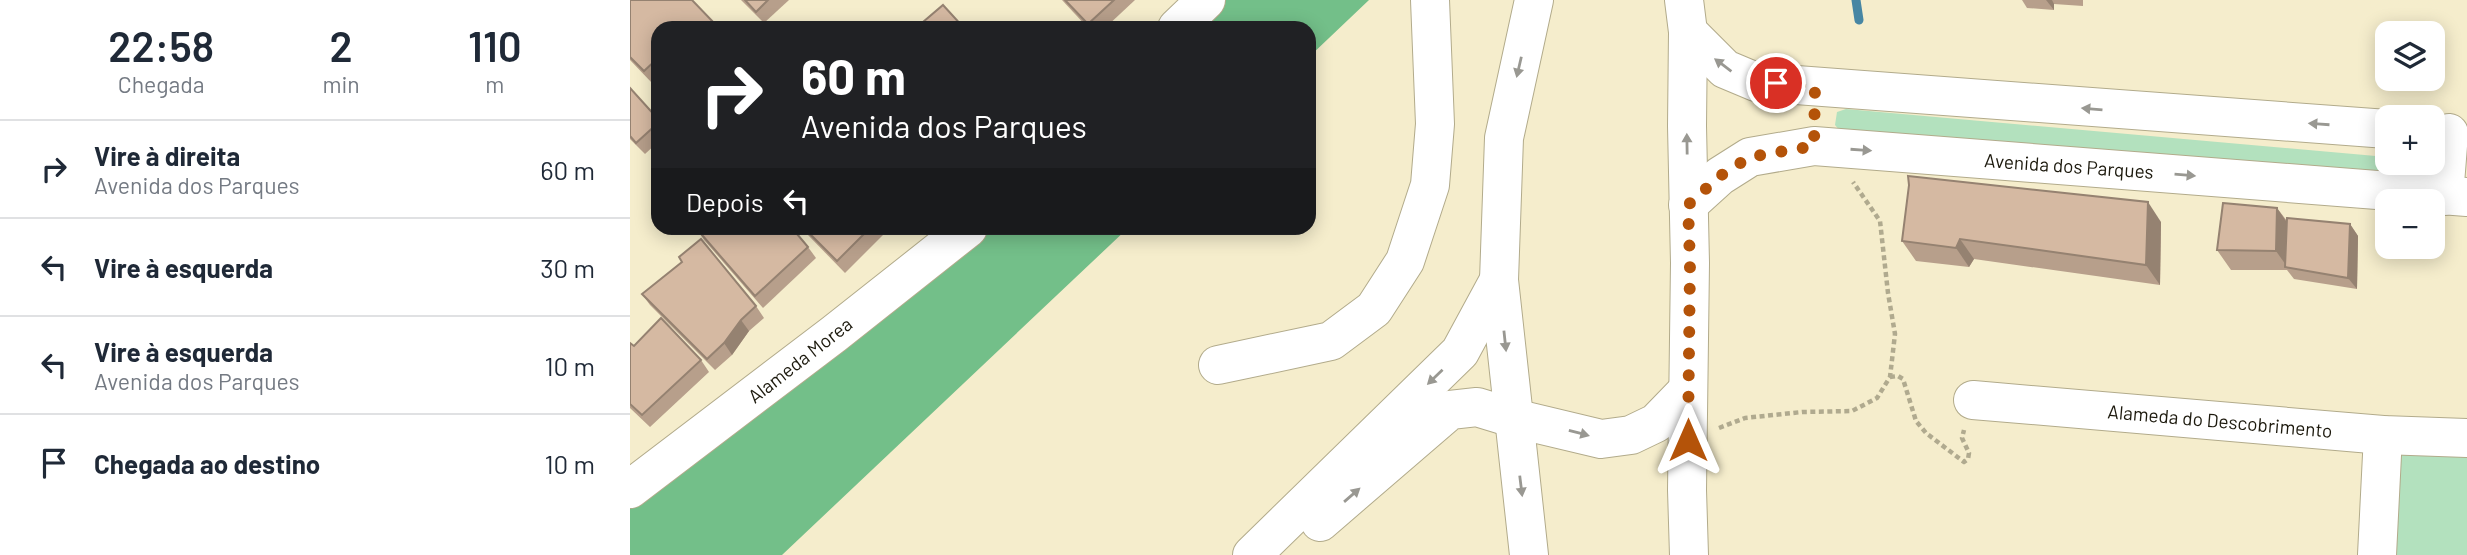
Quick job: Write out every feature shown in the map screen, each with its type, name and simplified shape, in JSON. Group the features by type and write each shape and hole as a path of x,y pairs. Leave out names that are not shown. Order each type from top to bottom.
{"street":[{"path":"1184,21 1206,0"},
{"path":"1218,365 1331,341 1374,309 1405,261 1430,185 1435,124 1430,0"},
{"path":"1529,555 1499,280 1504,138 1534,0"},
{"path":"1686,16 1725,69 1756,82 2375,128"},
{"path":"1686,16 1690,263 1689,555"},
{"path":"1815,86 1827,147"},
{"path":"2450,133 2456,196"},
{"name":"Avenida dos Parques","path":"1688,205 1720,176 1750,157 1827,147 2456,196"},
{"name":"Alameda Morea","path":"630,489 824,342 959,235"},
{"path":"1252,555 1460,352 1499,280"},
{"path":"1281,555 1450,410 1477,407 1601,439 1631,435 1656,423 1688,390"},
{"name":"Alameda do Descobrimento","path":"1973,400 2383,435 2467,439"},
{"path":"2378,555 2383,435"}],"path":[{"path":"1688,440 1745,418 1802,412 1852,411 1877,398 1891,377 1895,334 1880,221 1827,147"},
{"path":"1891,377 1898,376 1903,379 1916,421 1926,433 1964,462 1969,453 1962,438 1973,400"}],"green space":[{"path":"1226,0 1369,0 1316,50 1316,21 1204,21"},
{"path":"1846,109 2375,156 2375,173 1841,132 1835,125 1837,112"},
{"path":"985,235 1121,235 782,555 630,555 630,507 936,276"},
{"path":"2402,451 2467,454 2467,555 2392,555"}],"building":[{"path":"630,0 692,0 712,21 651,21 651,64 644,71 630,57"},
{"path":"745,0 768,0 756,12"},
{"path":"1065,0 1114,0 1091,21 1085,21"},
{"path":"943,5 958,21 924,21"},
{"path":"630,88 651,111 651,129 636,143 630,136"},
{"path":"1908,176 2148,202 2146,265 1960,239 1956,248 1902,241"},
{"path":"2223,203 2277,208 2276,251 2217,250"},
{"path":"2287,218 2350,224 2348,278 2285,267"},
{"path":"702,235 798,235 808,247 755,296"},
{"path":"811,235 863,235 837,261"},
{"path":"701,239 756,306 707,359 642,294 682,262 679,257"},
{"path":"661,318 701,360 642,415 630,404 630,343 634,346"}],"waterway":[{"path":"1856,0 1859,20"}],"route":[{"path":"1688,440 1688,205 1720,176 1750,157 1814,146 1815,86 1776,83"}]}
